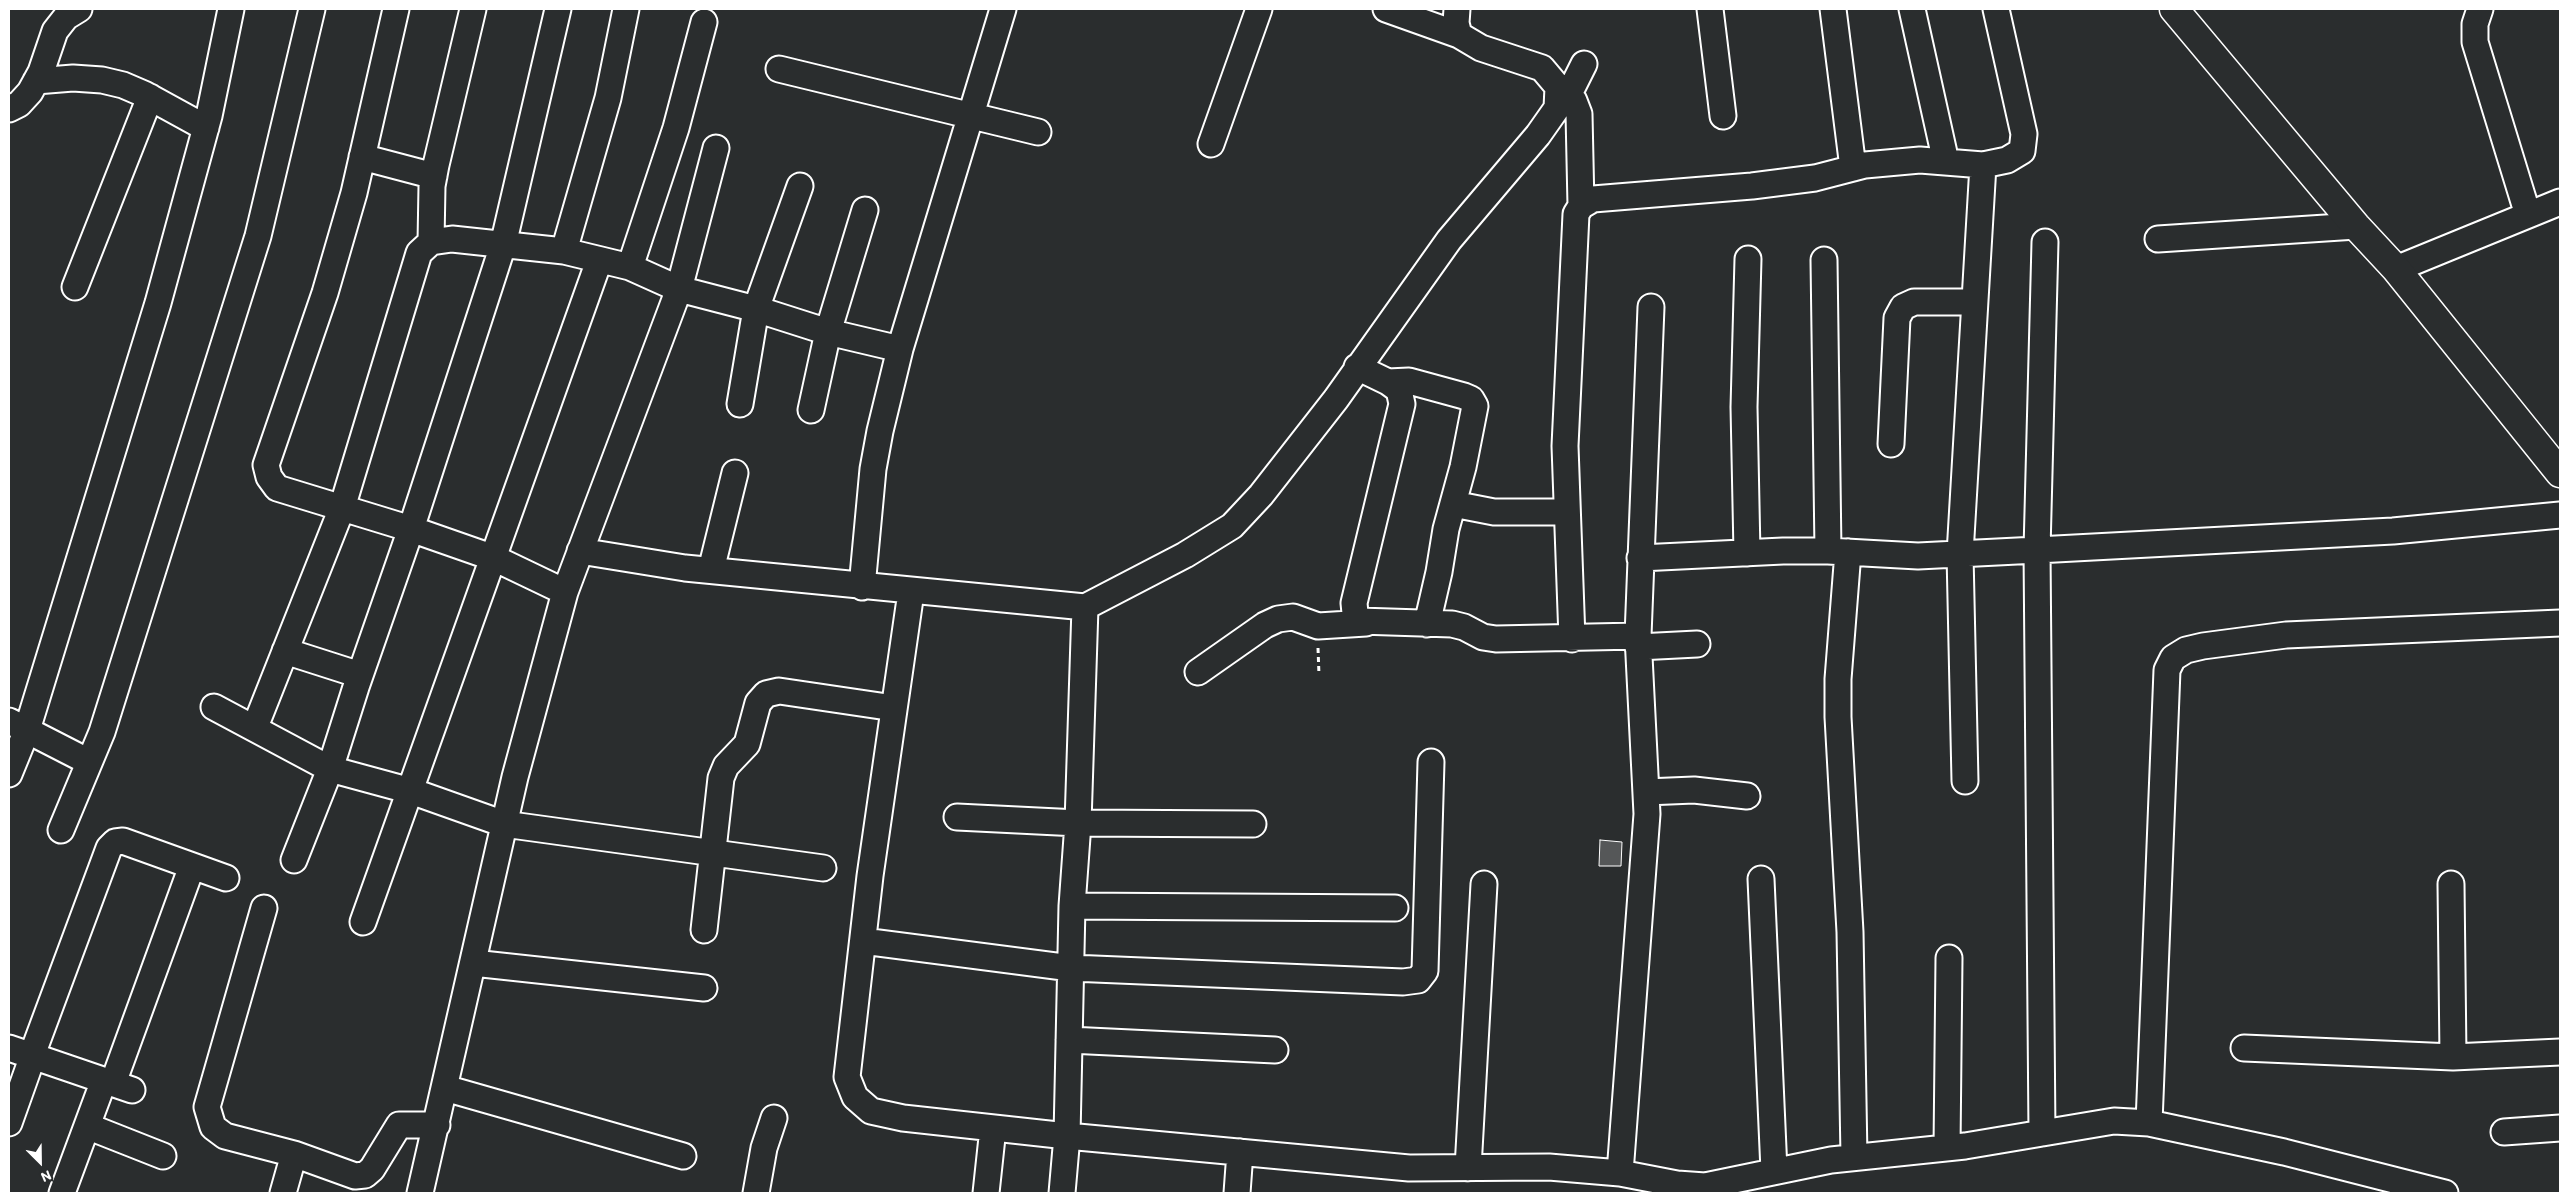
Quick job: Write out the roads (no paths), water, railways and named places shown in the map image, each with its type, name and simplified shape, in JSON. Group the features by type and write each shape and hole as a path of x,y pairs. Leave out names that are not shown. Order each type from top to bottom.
{"street":[{"path":"9,109 19,104 36,81 55,31 66,17 79,9"},
{"path":"9,774 18,725 158,302 206,128 231,9"},
{"path":"60,830 108,713 258,236 312,9"},
{"path":"396,9 362,157 324,293 266,465 269,478 277,488 412,529 494,558 565,592"},
{"path":"431,242 434,176 473,9"},
{"path":"294,860 330,769 360,675 412,529 503,245 558,9"},
{"path":"564,251 608,98 626,9"},
{"path":"862,586 875,460 900,349 1003,9"},
{"path":"1212,144 1259,9"},
{"path":"1386,9 1459,35 1481,48 1542,68 1563,92 1574,101 1579,114 1581,206"},
{"path":"1457,9 1456,23 1459,35"},
{"path":"1710,9 1723,116"},
{"path":"1833,9 1853,168"},
{"path":"1912,9 1946,162"},
{"path":"1572,639 1565,446 1576,214 1581,206 1593,199 1752,186 1815,178 1853,168 1920,160 1983,165 2007,160 2022,151 2024,134 1996,9"},
{"path":"2174,9 2356,226 2396,268 2560,473"},
{"path":"2191,9 2198,37"},
{"path":"2480,9 2475,24 2475,42 2528,215"},
{"path":"630,267 676,128 704,22"},
{"path":"580,551 635,561 711,570 911,592 1086,607 1185,556 1232,526 1261,495 1336,399 1449,240 1547,122 1557,108 1563,92 1584,64"},
{"path":"779,69 1038,132"},
{"path":"36,81 73,78 102,80 123,85 150,97 206,128"},
{"path":"75,287 150,97"},
{"path":"420,1193 504,824 565,592 679,289 716,148"},
{"path":"362,157 434,176"},
{"path":"1965,781 1960,554 1983,165"},
{"path":"740,404 756,309 800,186"},
{"path":"2396,268 2560,202"},
{"path":"812,410 828,332 865,210"},
{"path":"2158,240 2356,226"},
{"path":"255,727 342,508 419,253 431,242 452,239 564,251 598,261 630,267 679,289 756,309 828,332 900,349"},
{"path":"2042,1133 2037,550 2045,242"},
{"path":"1747,553 1744,407 1748,258"},
{"path":"1824,260 1838,551 1838,717 1850,932 1854,1157"},
{"path":"363,922 598,261"},
{"path":"1891,444 1897,318 1903,307 1914,302 1974,302"},
{"path":"1620,1173 1642,890 1646,792 1638,642 1651,307"},
{"path":"1357,367 1388,382 1399,390 1402,404 1354,603 1359,621 1366,623"},
{"path":"1388,382 1409,381 1464,396 1474,402 1463,467 1427,624"},
{"path":"711,570 735,473"},
{"path":"1453,504 1494,512 1567,512"},
{"path":"1640,558 1838,551 1918,556 2393,531 2560,515"},
{"path":"911,592 863,941 847,1077 855,1097 871,1111 903,1118 1067,1136 1409,1168 1549,1167 1620,1173 1678,1184 1705,1186 1774,1171 1854,1157 1947,1148 2114,1121 2149,1123 2374,1184 2445,1193"},
{"path":"1062,1193 1067,1136 1072,906 1078,823 1086,607"},
{"path":"1198,672 1265,625 1278,618 1293,617 1318,626 1366,623 1464,627 1483,637 1496,640 1572,639 1697,644"},
{"path":"2149,1123 2167,670 2173,658 2186,650 2203,646 2286,635 2560,623"},
{"path":"285,651 360,675"},
{"path":"704,930 721,778 726,766 748,744 758,703 766,694 779,691 894,708"},
{"path":"214,707 255,727 330,769 411,791 504,824 823,868"},
{"path":"18,725 89,762"},
{"path":"863,941 1071,968 1403,982 1418,980 1425,971 1431,762"},
{"path":"1646,792 1694,790 1747,796"},
{"path":"957,817 1078,823 1253,824"},
{"path":"20,1052 109,848 115,842 123,841 226,878"},
{"path":"62,1193 87,1126 116,1084 192,866"},
{"path":"1762,879 1774,1171"},
{"path":"1468,1168 1484,884"},
{"path":"2452,884 2452,1057"},
{"path":"1072,906 1395,908"},
{"path":"264,908 207,1107 212,1127 225,1136 294,1154 355,1176 365,1175 372,1169 399,1125 437,1125"},
{"path":"1947,1148 1949,958"},
{"path":"473,963 704,988"},
{"path":"1069,1040 1275,1050"},
{"path":"2244,1048 2452,1057 2560,1052"},
{"path":"20,1052 116,1084"},
{"path":"9,1123 30,1064 20,1052"},
{"path":"445,1088 683,1156"},
{"path":"756,1193 764,1148 774,1118"},
{"path":"87,1126 163,1156"},
{"path":"986,1193 993,1128"},
{"path":"2504,1132 2560,1128"},
{"path":"1237,1193 1240,1152"},
{"path":"283,1193 294,1154"}]}
